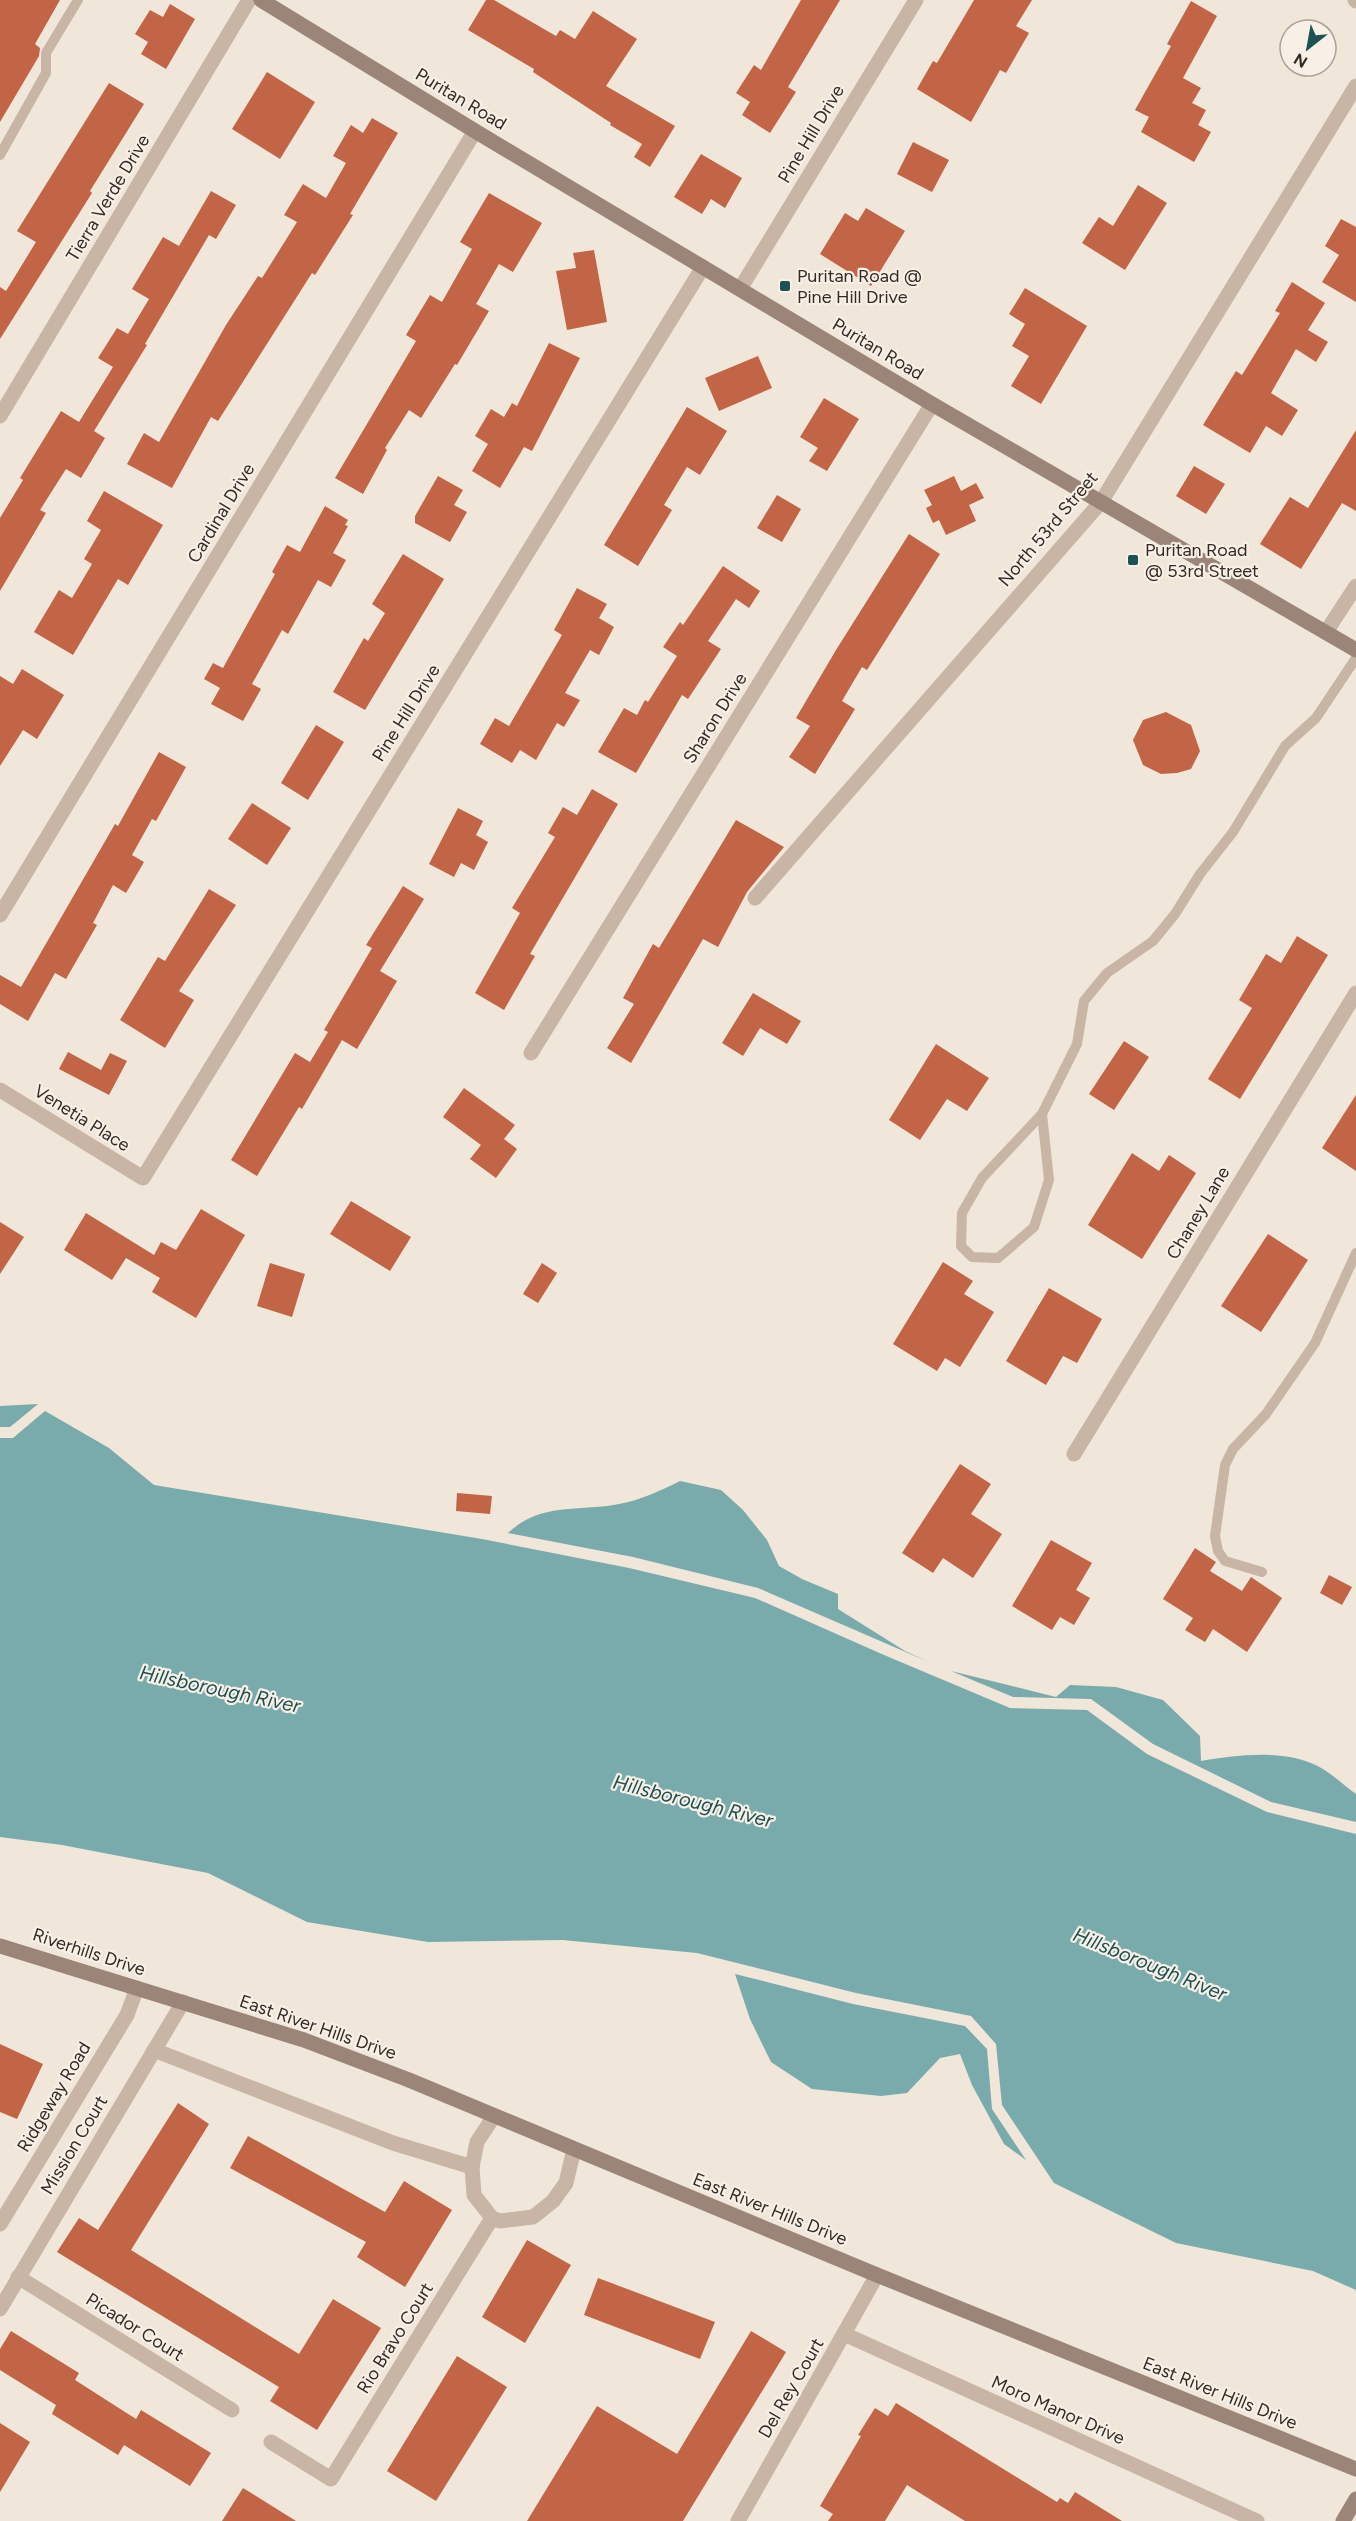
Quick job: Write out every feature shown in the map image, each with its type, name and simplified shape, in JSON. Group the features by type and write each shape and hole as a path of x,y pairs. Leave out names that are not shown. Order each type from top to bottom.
{"street":[{"name":"Tierra Verde Drive","path":"0,416 249,0"},
{"name":"Puritan Road","path":"261,0 932,404 1356,650"},
{"name":"Pine Hill Drive","path":"740,289 916,0"},
{"name":"North 53rd Street","path":"755,898 1101,502 1356,86"},
{"name":"Cardinal Drive","path":"0,915 475,130"},
{"name":"Pine Hill Drive","path":"143,1178 703,267"},
{"name":"Sharon Drive","path":"531,1053 932,404"},
{"path":"1326,632 1356,586"},
{"name":"Chaney Lane","path":"1074,1454 1356,993"},
{"name":"Venetia Place","path":"0,1090 143,1178"},
{"name":"Riverhills Drive","path":"0,1946 165,1996"},
{"name":"Ridgeway Road","path":"0,2224 127,2014 137,1988"},
{"name":"East River Hills Drive","path":"165,1996 304,2040 1356,2469"},
{"name":"Mission Court","path":"0,2309 183,2002"},
{"path":"154,2050 393,2143 472,2167"},
{"path":"494,2116 477,2142 472,2167 474,2195 492,2218 500,2221 533,2217 552,2201 566,2183 574,2149"},
{"name":"Rio Bravo Court","path":"271,2442 331,2479 492,2218"},
{"name":"Del Rey Court","path":"738,2521 878,2275"},
{"name":"Picador Court","path":"18,2277 232,2410"},
{"name":"Moro Manor Drive","path":"844,2334 1257,2521"},
{"path":"1343,2521 1356,2499"}],"lane":[{"path":"0,155 46,73 46,53 78,0"},
{"path":"1042,1114 1049,1180 1034,1227 998,1258 972,1257 962,1246 962,1213 982,1178 1042,1114 1077,1044 1084,1001 1107,973 1153,940 1175,914 1200,874 1233,832 1285,746 1316,718 1356,658"},
{"path":"1262,1572 1225,1562 1218,1551 1215,1536 1225,1465 1233,1449 1266,1414 1315,1343 1356,1252"}],"water":[{"path":"38,1404 10,1427 0,1427 0,1406"},
{"name":"Hillsborough River","path":"45,1411 109,1448 154,1485 482,1539 629,1568 755,1598 1010,1708 1087,1710 1147,1754 1267,1812 1356,1834 1356,2290 1313,2271 1176,2243 1054,2183 1002,2105 996,2044 971,2016 856,1993 697,1953 563,1940 428,1942 307,1922 208,1873 62,1845 0,1837 0,1438 13,1438"},
{"path":"680,1481 721,1490 743,1510 767,1540 779,1566 802,1579 838,1594 838,1609 905,1651 931,1663 758,1588 633,1557 508,1533 520,1523 547,1512 627,1502 650,1495"},
{"path":"951,1671 1056,1697 1070,1685 1116,1687 1163,1700 1200,1736 1201,1761 1263,1755 1295,1758 1309,1762 1323,1769 1356,1794 1356,1822 1271,1802 1153,1744 1091,1699 1013,1697"},
{"path":"735,1974 853,2004 965,2026 987,2049 992,2109 1026,2160 1004,2144 972,2085 960,2054 940,2058 907,2093 881,2096 812,2089 771,2062 750,2019"}],"building":[{"path":"0,0 60,0 35,44 40,48 39,56 0,122"},
{"path":"486,0 494,0 556,36 560,30 575,39 593,11 637,39 606,86 675,126 650,167 634,157 642,144 533,72 534,69 468,30"},
{"path":"801,0 840,0 788,87 796,92 770,133 742,115 750,102 736,93 754,65 761,70"},
{"path":"974,0 1032,0 1016,26 1029,33 1006,73 1000,70 971,122 917,89 933,61 937,63"},
{"path":"1191,1 1217,16 1183,78 1201,88 1192,103 1206,110 1198,125 1211,132 1194,162 1141,132 1149,117 1135,110 1171,46 1167,44"},
{"path":"170,4 195,19 166,69 141,54 148,42 135,34 150,10 163,17"},
{"path":"267,72 315,102 280,159 232,129"},
{"path":"109,83 144,104 90,191 92,193 0,339 0,287 6,291 36,242 17,231"},
{"path":"372,118 398,133 350,214 353,215 315,275 312,273 218,421 211,417 172,488 127,464 144,433 159,442 226,325 258,276 262,278 297,222 284,215 303,184 326,198 346,163 333,156 351,125 363,133"},
{"path":"913,142 949,160 932,192 897,174"},
{"path":"701,154 742,178 725,208 711,199 702,214 674,197"},
{"path":"1138,185 1167,203 1125,270 1082,243 1099,217 1113,226"},
{"path":"211,191 236,205 216,239 209,235 145,344 147,345 94,431 105,438 81,478 66,469 40,510 46,513 0,591 0,518 23,480 20,478 61,411 79,422 113,367 98,358 117,328 128,334 149,299 132,289 163,237 179,246"},
{"path":"489,193 542,223 513,272 499,264 476,304 489,311 457,365 455,364 421,418 409,410 385,448 387,450 363,494 335,478 416,341 406,335 430,295 442,302 472,249 460,242"},
{"path":"866,208 905,231 871,286 820,254 845,213 858,221"},
{"path":"1341,219 1356,227 1356,302 1322,282 1339,255 1325,246"},
{"path":"594,250 607,322 567,330 556,271 576,268 573,253"},
{"path":"1292,282 1325,303 1308,330 1328,342 1316,362 1296,349 1271,393 1298,410 1282,436 1266,426 1250,453 1203,425 1236,371 1242,375 1280,313 1275,311"},
{"path":"1025,288 1087,326 1041,404 1011,386 1029,356 1012,346 1025,324 1009,314"},
{"path":"549,343 580,358 532,451 524,447 500,488 472,471 488,444 475,436 491,409 504,417 512,403 517,406"},
{"path":"758,356 772,388 719,411 705,378"},
{"path":"824,398 859,419 827,471 809,461 818,448 800,437"},
{"path":"687,407 727,431 700,475 687,467 664,505 672,510 638,566 604,545"},
{"path":"1356,430 1356,511 1342,503 1301,569 1260,544 1290,497 1308,508"},
{"path":"1194,466 1225,484 1206,514 1176,496"},
{"path":"438,476 463,490 454,505 467,512 450,542 415,523 415,516"},
{"path":"954,476 961,491 976,483 984,498 969,505 976,521 946,535 939,520 933,523 926,508 932,505 924,490"},
{"path":"104,491 163,525 128,585 118,579 73,655 34,632 59,590 72,598 92,564 84,559 101,530 87,521"},
{"path":"777,495 801,509 782,542 757,528"},
{"path":"325,506 348,520 345,525 348,526 333,553 346,560 331,587 318,580 288,634 282,630 252,684 261,689 243,721 211,704 220,688 204,679 213,663 223,668 275,574 272,572 287,545 300,552"},
{"path":"909,534 940,554 867,670 862,667 842,701 855,709 815,774 789,757 810,726 796,718"},
{"path":"403,554 444,579 365,710 333,692 364,638 368,641 385,613 372,604"},
{"path":"723,566 760,591 749,608 736,599 708,641 721,649 688,699 682,695 636,773 598,752 624,708 637,715 645,700 648,702 677,656 663,647 680,622 683,625"},
{"path":"577,588 607,604 599,618 614,627 599,655 590,650 565,693 580,700 564,727 557,723 536,760 520,750 512,763 480,744 495,718 509,726 562,635 554,630"},
{"path":"22,669 64,695 37,739 23,730 0,766 0,676 13,684"},
{"path":"1166,712 1191,725 1200,751 1191,769 1161,774 1143,765 1133,740 1143,720"},
{"path":"316,725 344,742 308,800 281,783"},
{"path":"159,752 186,767 156,821 152,819 132,855 144,862 126,893 113,885 93,923 97,925 66,979 55,973 28,1021 0,1004 0,975 21,987 115,824 118,826"},
{"path":"592,789 618,804 530,954 535,956 504,1010 475,993 520,913 512,908 555,837 548,833 563,807 577,815"},
{"path":"252,803 291,828 267,865 228,839"},
{"path":"458,808 483,821 476,835 488,842 474,870 461,863 454,877 429,864"},
{"path":"736,820 784,847 747,892 718,947 703,939 631,1063 607,1048 634,1004 623,998 653,944 659,948"},
{"path":"403,886 424,899 380,971 397,981 357,1049 342,1040 302,1109 299,1107 257,1176 231,1160 295,1053 310,1062 328,1032 324,1030 372,948 366,945"},
{"path":"209,889 236,905 179,991 194,1000 165,1048 120,1020 158,957 165,961"},
{"path":"1297,936 1328,955 1240,1099 1208,1079 1252,1008 1239,1000 1266,954 1281,963"},
{"path":"753,993 801,1021 787,1044 760,1028 743,1056 722,1043"},
{"path":"1124,1041 1149,1057 1114,1110 1089,1094"},
{"path":"936,1044 989,1078 967,1111 947,1099 920,1140 889,1120"},
{"path":"68,1052 101,1070 110,1053 127,1061 109,1095 59,1069"},
{"path":"464,1088 515,1125 504,1139 517,1149 496,1178 470,1159 481,1145 443,1117"},
{"path":"1356,1095 1356,1171 1322,1148"},
{"path":"1132,1153 1159,1171 1169,1155 1196,1173 1142,1259 1088,1225"},
{"path":"351,1201 411,1237 390,1271 330,1234"},
{"path":"201,1209 245,1235 196,1318 152,1292 160,1278 126,1258 112,1280 64,1250 86,1213 154,1255 161,1242 176,1250"},
{"path":"0,1222 24,1237 0,1274"},
{"path":"1268,1234 1308,1260 1261,1332 1221,1306"},
{"path":"943,1262 973,1281 964,1294 994,1312 960,1367 945,1358 937,1371 893,1344"},
{"path":"270,1263 305,1274 292,1317 257,1306"},
{"path":"542,1263 557,1273 538,1303 523,1294"},
{"path":"1049,1288 1102,1319 1077,1363 1063,1356 1046,1385 1006,1361"},
{"path":"960,1464 991,1484 971,1514 1002,1534 973,1578 943,1558 933,1573 902,1553"},
{"path":"457,1493 492,1496 490,1514 456,1511"},
{"path":"1051,1540 1092,1563 1076,1590 1090,1598 1074,1625 1060,1617 1052,1630 1012,1606"},
{"path":"1195,1548 1216,1562 1210,1571 1242,1591 1251,1577 1282,1598 1247,1652 1213,1629 1205,1642 1185,1630 1193,1618 1163,1599"},
{"path":"1329,1575 1352,1587 1342,1605 1320,1593"},
{"path":"0,2044 43,2064 17,2119 0,2112"},
{"path":"178,2103 209,2124 131,2250 299,2354 333,2299 381,2328 317,2430 270,2401 279,2387 57,2252 79,2218 98,2230"},
{"path":"248,2136 385,2212 404,2181 452,2210 405,2287 357,2257 366,2242 230,2168"},
{"path":"527,2240 571,2265 525,2343 482,2317"},
{"path":"598,2278 715,2322 700,2359 584,2315"},
{"path":"11,2331 79,2373 75,2380 136,2419 141,2410 211,2453 190,2486 124,2445 118,2455 52,2414 56,2405 0,2370 0,2349"},
{"path":"751,2331 786,2352 683,2521 527,2521 597,2406 677,2454"},
{"path":"457,2356 507,2387 436,2501 387,2471"},
{"path":"896,2403 1057,2502 1060,2498 1068,2503 1075,2492 1122,2521 965,2521 907,2485 885,2521 828,2521 833,2514 820,2506 861,2436 858,2435 875,2408 888,2416"},
{"path":"0,2423 30,2442 0,2492"},
{"path":"243,2488 296,2521 222,2521"}],"place":[{"name":"Puritan Road @ Pine Hill Drive","path":"785,286"},
{"name":"Puritan Road @ 53rd Street","path":"1133,560"}]}
